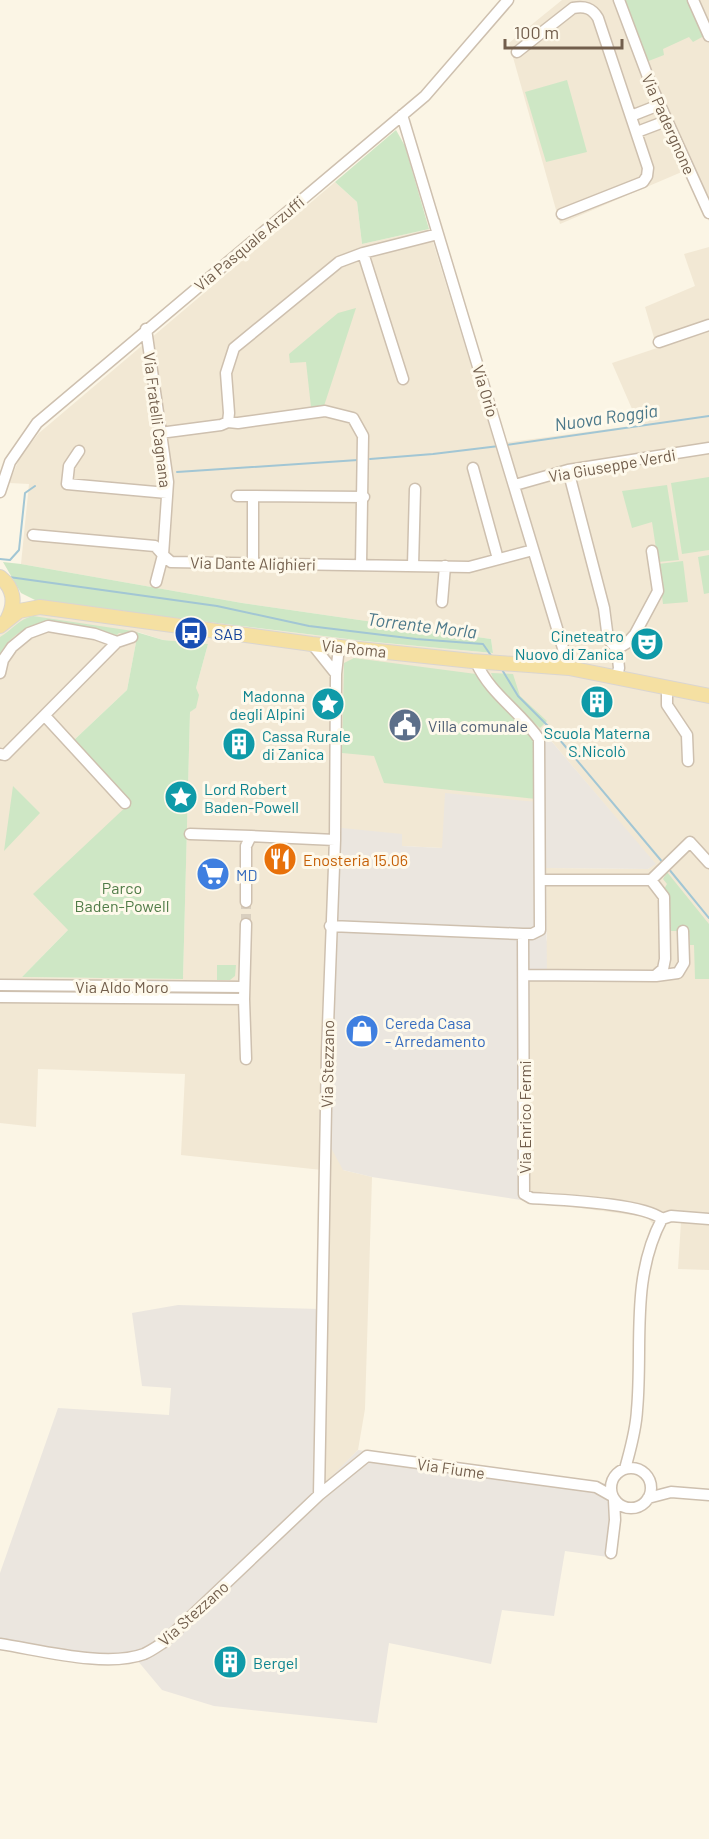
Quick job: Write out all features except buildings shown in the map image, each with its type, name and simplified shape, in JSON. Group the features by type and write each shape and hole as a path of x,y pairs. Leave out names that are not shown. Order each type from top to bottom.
{"main road":[{"path":"0,577 10,588 13,596"},
{"name":"Via Roma","path":"4,622 12,611 13,596 40,607 312,644 482,662 569,668 709,696"},
{"name":"Via Roma","path":"4,622 23,610 40,607"}],"street":[{"name":"Via Pasquale Arzuffi","path":"0,492 10,462 36,423 425,96 508,0"},
{"name":"Via Padergnone","path":"619,0 659,105 708,209"},
{"path":"693,0 709,36"},
{"path":"517,52 573,8 588,8 598,18 648,168 643,182 562,214"},
{"path":"631,116 659,105"},
{"name":"Via Orio","path":"402,116 569,668"},
{"path":"637,132 666,121"},
{"path":"228,422 226,373 234,348 339,262 363,253 438,234"},
{"path":"363,253 403,378"},
{"path":"659,342 709,325"},
{"name":"Via Fratelli Cagnana","path":"146,329 168,482 163,555 156,582"},
{"path":"160,433 228,422 238,423 325,411 353,418 363,436 364,497 361,565"},
{"name":"Via Giuseppe Verdi","path":"515,485 568,471 709,448"},
{"path":"79,451 69,466 67,484 167,493"},
{"path":"473,468 498,559"},
{"path":"568,471 604,608 608,639 617,649 619,668 617,676"},
{"path":"413,566 415,489"},
{"path":"237,496 364,497"},
{"path":"253,496 253,563"},
{"name":"Via Dante Alighieri","path":"33,535 155,546 171,562 469,567 533,550"},
{"path":"617,649 627,644 658,591 652,551"},
{"path":"442,602 445,566"},
{"path":"0,673 3,660 12,647 29,633 48,626 95,634 117,642"},
{"path":"0,754 5,755 117,642 132,637"},
{"path":"312,644 336,674"},
{"name":"Via Stezzano","path":"0,1644 96,1659 117,1659 144,1654 164,1642 319,1495 330,926 335,840 336,674 339,647"},
{"path":"330,926 523,934 532,934 540,930 539,739 489,684 482,662"},
{"path":"667,687 667,705 687,735 688,761"},
{"path":"45,716 125,803"},
{"path":"190,834 335,840"},
{"path":"246,902 246,846 251,836"},
{"path":"540,880 651,880 690,842 709,863"},
{"path":"651,880 664,897 665,959 663,969 655,976"},
{"path":"246,924 244,993 246,1059"},
{"path":"524,975 655,976 678,973 684,963 683,931"},
{"name":"Via Enrico Fermi","path":"523,934 525,1196 635,1208 653,1213 662,1219"},
{"name":"Via Aldo Moro","path":"0,985 244,993"},
{"name":"Via Aldo Moro","path":"0,998 244,993"},
{"path":"625,1469 638,1408 639,1298 648,1256 662,1219 671,1216 709,1219"},
{"path":"632,1444 634,1459 646,1477 650,1490 648,1498"},
{"name":"Via Fiume","path":"319,1495 367,1456 596,1487 613,1498"},
{"path":"611,1553 615,1520 611,1488 618,1473 625,1469 634,1469 671,1492"},
{"path":"596,1487 613,1480"},
{"path":"613,1498 625,1508 638,1507 648,1498 671,1492 709,1495"},
{"path":"615,1520 625,1508"}],"shaded area":[{"path":"562,0 709,0 709,221 684,171 560,224 509,43"},
{"path":"335,182 357,202 362,244 429,229 495,444 639,425 612,363 657,348 645,307 695,286 684,254 709,247 709,1270 678,1269 681,1222 652,1223 647,1217 521,1200 529,1193 530,980 547,939 546,868 648,869 655,864 542,730 537,802 443,848 402,846 402,834 343,1170 372,1177 365,1409 358,1450 325,1484 316,1445 322,1170 181,1155 185,1074 38,1069 36,1127 0,1123 0,626 37,601 364,641 493,653 491,639 242,603 21,564 29,484 9,483 20,457 39,433","holes":["138,632 163,640 208,644 196,688 196,708 190,711 183,979 22,977 68,930 130,803 73,741 127,690"]},
{"path":"541,729 656,864 648,869 546,868 547,980 530,981 529,1193 521,1200 372,1177 343,1170 319,1126 332,827 402,834 402,846 442,848 445,793 537,802"},
{"path":"178,1305 320,1309 316,1445 325,1483 358,1450 616,1485 608,1557 565,1551 554,1616 502,1610 491,1664 389,1643 377,1723 214,1706 162,1690 137,1660 119,1664 64,1661 0,1649 0,1573 58,1408 169,1415 171,1388 142,1386 132,1313"}],"green space":[{"path":"688,0 704,36 693,42 689,37 663,49 664,55 646,62 623,1"},
{"path":"567,80 587,152 546,162 525,92"},
{"path":"396,130 405,146 429,229 362,244 357,202 335,182"},
{"path":"356,308 324,406 311,407 306,362 290,363 289,354 338,313"},
{"path":"709,477 709,550 682,554 671,483"},
{"path":"667,485 679,560 658,562 652,522 632,528 622,491"},
{"path":"709,555 709,593 704,594 698,557"},
{"path":"683,561 688,602 663,604 658,564"},
{"path":"3,562 242,603 491,639 493,653 364,641 37,601 21,593"},
{"name":"Parco Baden-Powell","path":"33,616 133,631 163,640 208,644 196,688 199,695 196,708 190,712 183,979 22,977 68,930 33,894 130,803 73,741 127,690 137,637 53,624 23,630 0,654 0,637 20,622"},
{"path":"354,658 476,674 535,739 536,799 384,783 374,756 342,753 344,663"},
{"path":"491,673 513,674 520,696 547,721 540,728 505,696"},
{"path":"13,786 40,813 4,851"},
{"path":"667,872 709,924 709,979 695,979 694,945 690,945 689,931 671,931 670,917 666,917 663,891 667,884 663,879"},
{"path":"217,965 236,965 235,976 230,980 217,980"}],"waterway":[{"name":"Nuova Roggia","path":"507,445 709,416"},
{"path":"370,459 499,446"},
{"name":"Nuova Roggia","path":"177,472 358,460"},
{"name":"Nuova Roggia","path":"0,559 10,560 19,550 25,493 35,486"},
{"name":"Torrente Morla","path":"9,577 217,606 309,626 416,639 483,644 492,657"},
{"name":"Torrente Morla","path":"501,668 518,696 549,727 664,864"},
{"name":"Torrente Morla","path":"668,868 709,918"}],"tunnel":[{"path":"246,902 246,924"}],"place":[{"name":"SAB","path":"191,633"},
{"name":"Cineteatro Nuovo di Zanica","path":"647,644"},
{"name":"Scuola Materna S.Nicolò","path":"597,702"},
{"name":"Madonna degli Alpini","path":"328,704"},
{"name":"Villa comunale","path":"405,725"},
{"name":"Cassa Rurale di Zanica","path":"239,744"},
{"name":"Lord Robert Baden-Powell","path":"181,797"},
{"name":"Enosteria 15.06","path":"280,859"},
{"name":"MD","path":"213,874"},
{"name":"Cereda Casa - Arredamento","path":"362,1031"},
{"name":"Bergel","path":"230,1662"}]}
